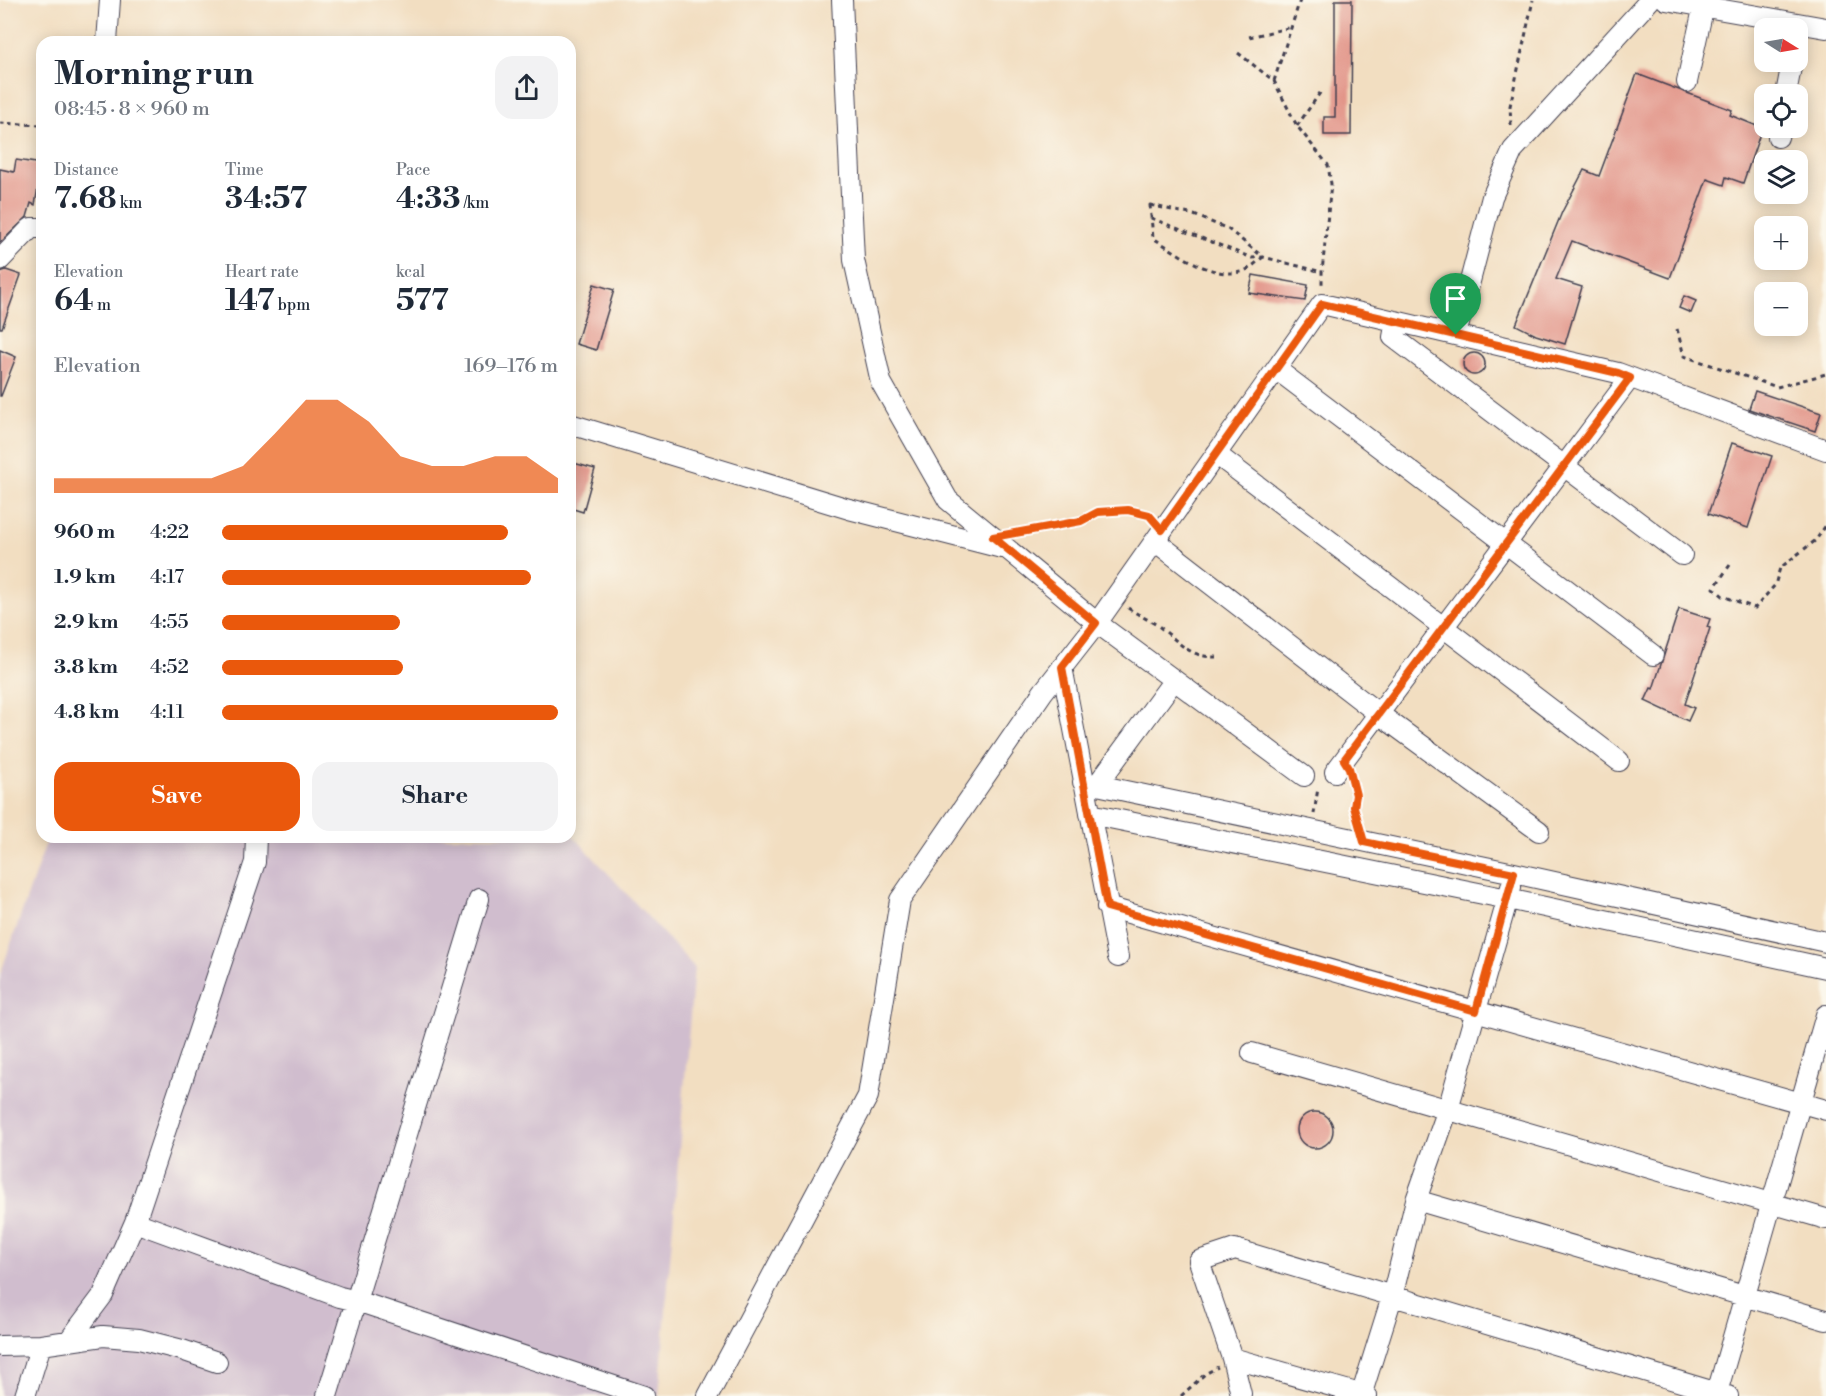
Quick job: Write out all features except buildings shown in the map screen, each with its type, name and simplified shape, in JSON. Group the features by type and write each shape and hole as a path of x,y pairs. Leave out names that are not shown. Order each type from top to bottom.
{"street":[{"path":"107,36 110,0"},
{"path":"842,0 854,260 881,382 948,500 1096,623 1304,776"},
{"path":"1456,335 1492,197 1513,150 1650,0"},
{"path":"1666,0 1704,3 1758,18"},
{"path":"1687,82 1704,3"},
{"path":"1808,29 1826,28"},
{"path":"0,260 31,228 36,228"},
{"path":"708,1396 868,1096 900,900 1043,692 1115,597 1322,304 1618,373 1826,450"},
{"path":"1396,321 1393,336 1682,555"},
{"path":"1276,369 1653,655"},
{"path":"1340,766 1630,378"},
{"path":"576,426 849,509 1000,543"},
{"path":"1216,454 1619,761"},
{"path":"1159,535 1379,714 1539,831"},
{"path":"1062,667 1090,784 1090,814 1118,957"},
{"path":"1090,784 1174,680"},
{"path":"1090,784 1514,873 1826,942"},
{"path":"1090,814 1508,898 1826,968"},
{"path":"70,1339 103,1295 135,1222 255,862 256,843"},
{"path":"1232,1358 1363,1396 1392,1297 1416,1200 1448,1109 1514,873"},
{"path":"327,1396 479,899"},
{"path":"1107,907 1826,1110"},
{"path":"1241,1394 1232,1358 1199,1261 1235,1249 1720,1395 1745,1296 1826,1016"},
{"path":"1252,1053 1826,1219"},
{"path":"1416,1200 1826,1320"},
{"path":"135,1222 340,1297 644,1396"},
{"path":"0,1346 40,1345 103,1336 139,1339 217,1362"},
{"path":"25,1396 40,1345"}],"path":[{"path":"1274,81 1300,0"},
{"path":"1513,150 1510,106 1533,0"},
{"path":"1249,37 1292,27"},
{"path":"1151,218 1252,258 1263,257 1322,272 1331,184 1328,165 1297,126 1274,81 1238,53"},
{"path":"1297,126 1322,90"},
{"path":"0,123 36,125"},
{"path":"1150,205 1194,215 1228,229 1263,257 1246,270 1232,274 1202,267 1153,238 1150,205"},
{"path":"1677,328 1684,356 1777,387 1826,374"},
{"path":"1000,543 1081,521 1098,512 1128,510 1149,515 1159,535"},
{"path":"1730,565 1714,588 1723,596 1755,608 1775,585 1780,568 1816,540 1826,525"},
{"path":"1115,597 1156,625 1181,646 1203,657 1218,657"},
{"path":"1311,831 1318,786 1340,766 1349,768 1356,795 1354,807 1364,842"},
{"path":"1181,1396 1205,1374 1232,1358"}],"shaded area":[{"path":"576,839 694,967 659,1396 0,1396 0,975 46,843 576,843"}],"route":[{"path":"1322,304 1456,335 1618,373 1630,378 1344,760 1349,768 1356,795 1354,807 1364,842 1514,873 1476,1011 1107,907 1062,667 1096,623 993,537 1081,521 1098,512 1128,510 1149,515 1162,530 1322,304"}]}
